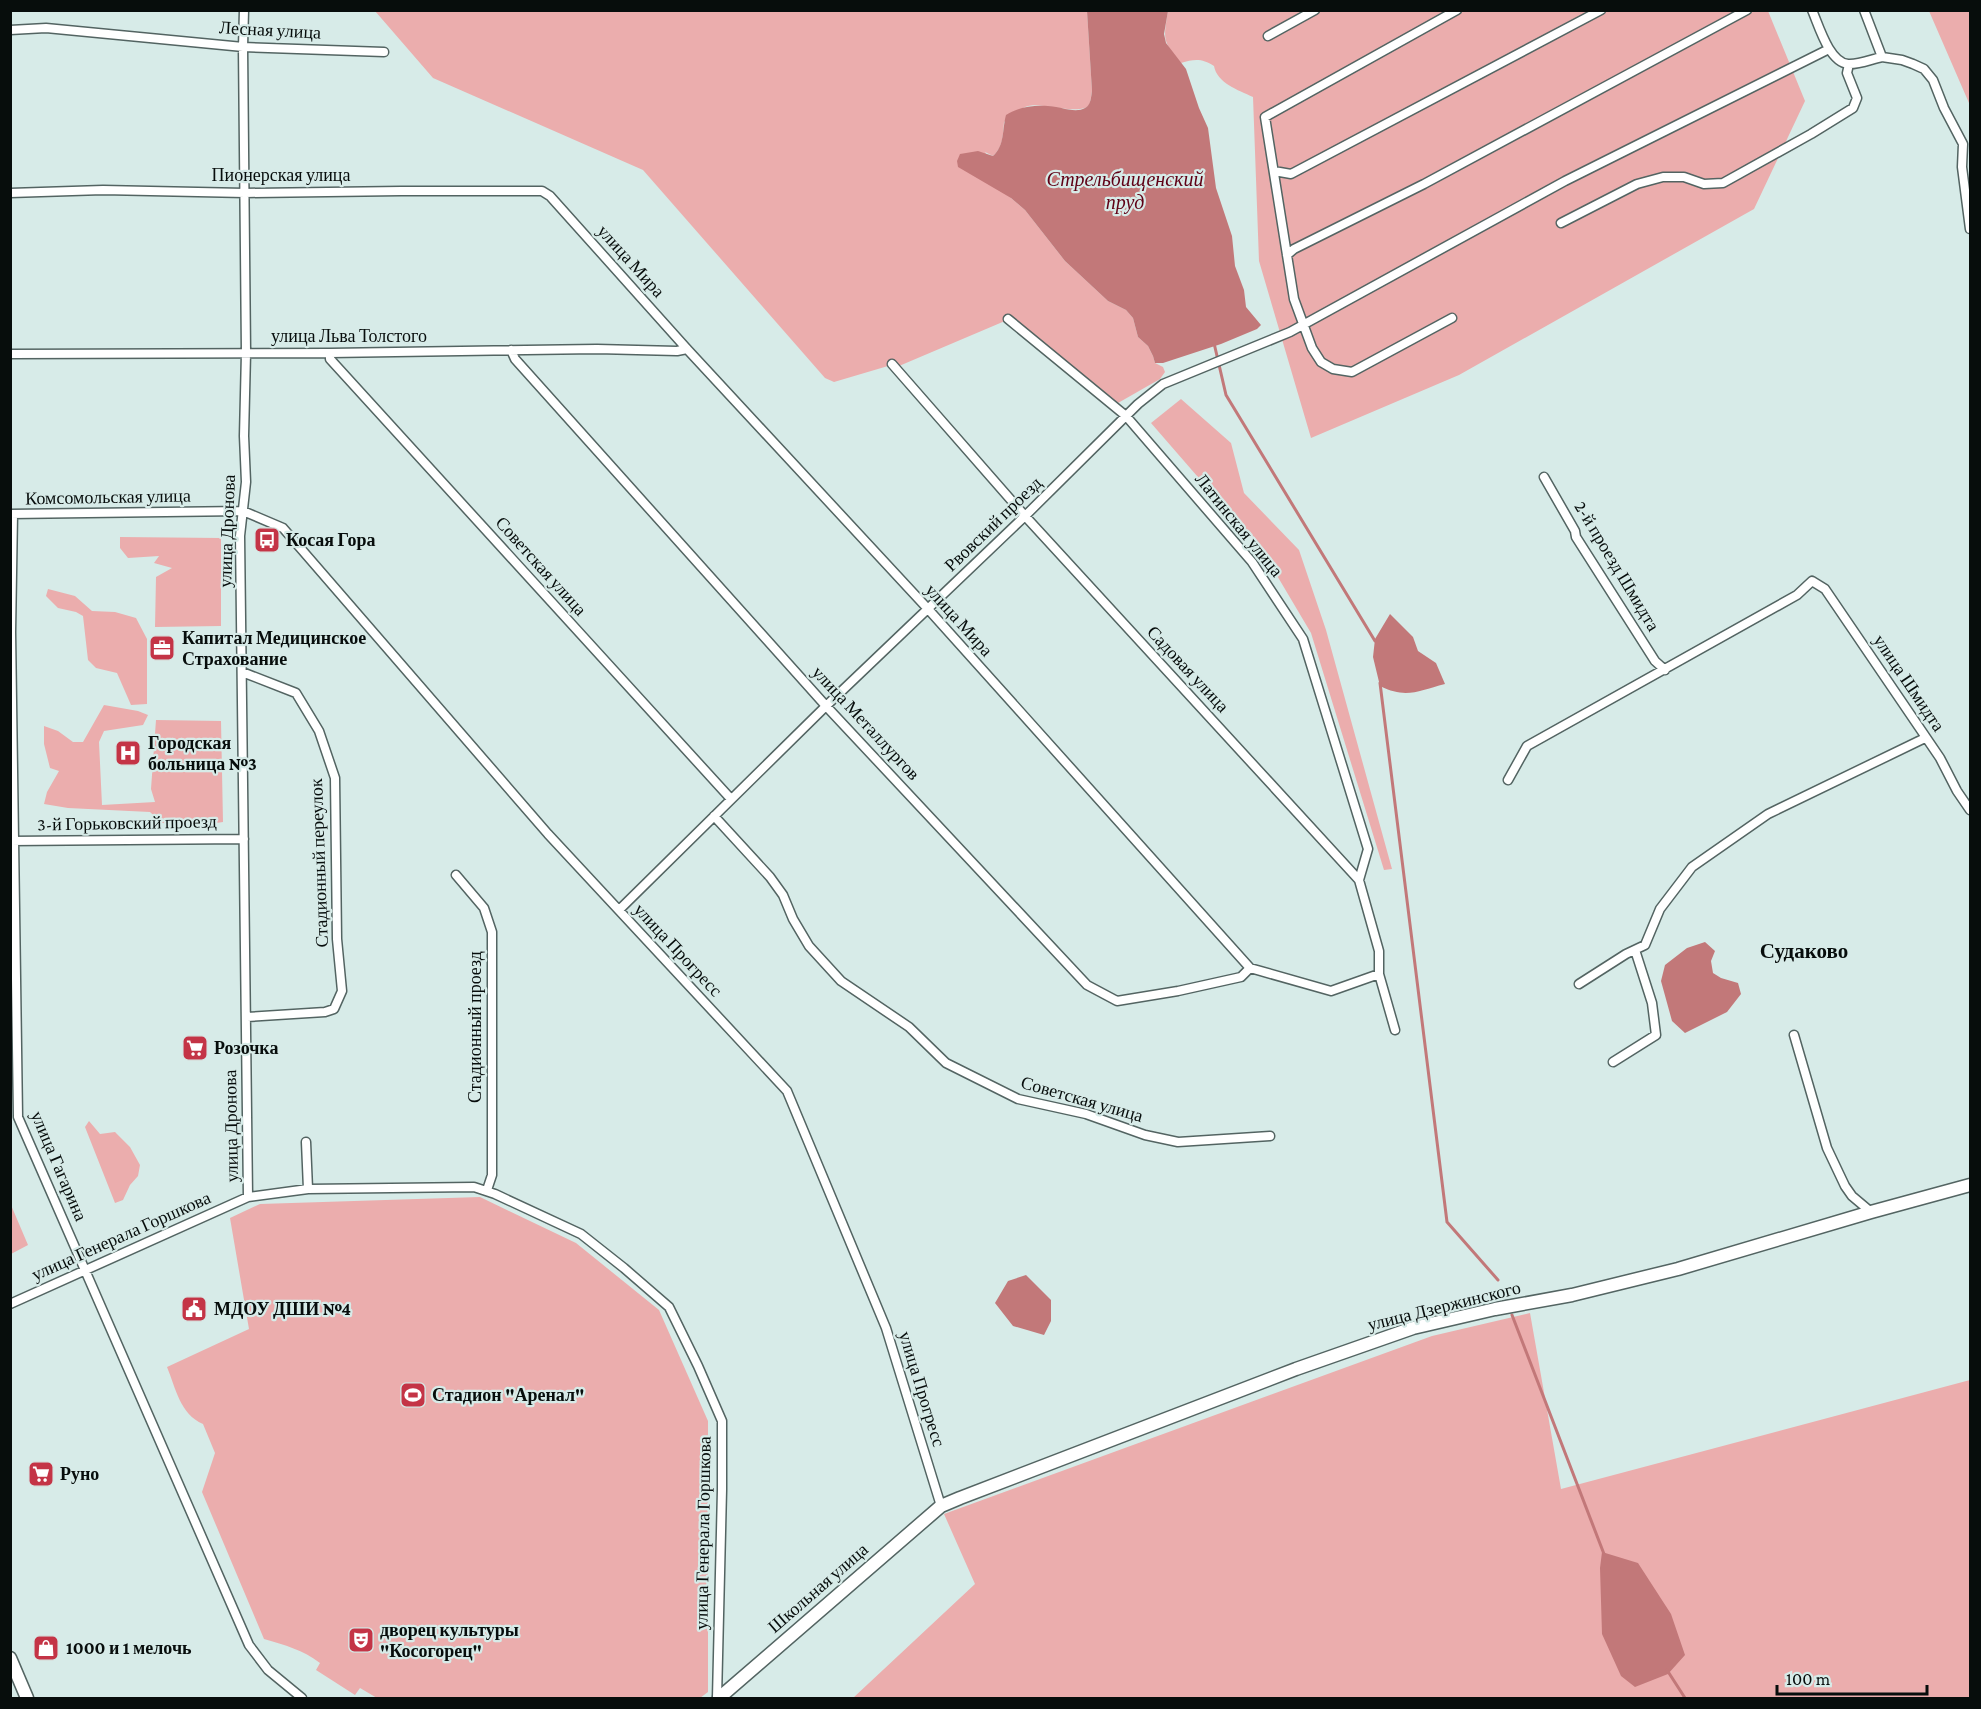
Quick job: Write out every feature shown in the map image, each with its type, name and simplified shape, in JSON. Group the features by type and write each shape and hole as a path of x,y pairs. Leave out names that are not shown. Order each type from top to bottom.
{"street":[{"name":"улица Дронова","path":"244,10 246,353 244,436 246,482 240,547 248,1197"},
{"path":"1268,36 1315,10"},
{"path":"1452,318 1352,372 1333,369 1322,362 1312,348 1294,299 1265,117 1457,10"},
{"path":"1274,171 1291,174 1601,10"},
{"path":"1287,255 1294,249 1424,184 1747,10"},
{"path":"1812,10 1829,50 1837,59 1848,64 1882,57 1902,60 1924,69 1933,80 1944,108 1963,144 1962,167 1971,229"},
{"path":"1864,10 1882,57"},
{"name":"Лесная улица","path":"10,30 46,28 243,47 384,51"},
{"name":"Рвовский проезд","path":"619,910 826,706 1126,416 1163,384 1304,325 1565,181 1829,50"},
{"path":"1561,223 1637,184 1663,177 1684,177 1704,184 1723,183 1853,108 1857,98 1847,73 1848,64"},
{"name":"Пионерская улица","path":"10,193 103,190 245,193 401,190 542,191 550,196"},
{"name":"улица Мира","path":"550,196 687,349 928,609 1250,968"},
{"name":"Латинская улица","path":"1008,319 1126,416 1252,562 1303,639 1368,849 1359,880"},
{"name":"улица Льва Толстого","path":"10,354 597,349 677,351 687,349"},
{"name":"улица Металлургов","path":"511,350 515,359 826,706 1087,985 1117,1001 1241,977 1250,968"},
{"name":"Советская улица","path":"330,353 330,359 731,799"},
{"name":"Садовая улица","path":"892,364 1025,516 1359,880 1379,951 1379,974 1395,1030"},
{"name":"2-й проезд Шмидта","path":"1544,477 1575,531 1576,537 1655,661 1665,670"},
{"name":"Комсомольская улица","path":"12,514 243,511"},
{"name":"улица Прогресс","path":"243,511 283,528 548,834 787,1091 886,1328 941,1506"},
{"name":"улица Гагарина","path":"12,514 12,841 18,1117 249,1645 268,1670 297,1697"},
{"name":"улица Шмидта","path":"1665,670 1797,595 1812,581 1825,589 1971,810"},
{"path":"1508,780 1527,746 1665,670"},
{"name":"Стадионный переулок","path":"242,672 296,693 319,731 335,778 337,939 342,992 334,1009 325,1012 247,1017"},
{"path":"1580,984 1626,954 1645,945 1660,909 1692,867 1768,814 1925,738"},
{"name":"Советская улица","path":"714,816 770,877 783,895 793,919 809,946 841,981 909,1027 946,1063 1018,1099 1086,1114 1145,1135 1178,1142 1270,1136"},
{"name":"3-й Горьковский проезд","path":"12,841 244,838"},
{"name":"Стадионный проезд","path":"456,875 484,908 492,932 492,1175 487,1190"},
{"path":"1613,1062 1656,1035 1652,1003 1635,950"},
{"path":"1250,968 1331,991 1379,974"},
{"path":"1794,1035 1827,1148 1845,1186 1852,1196 1871,1212"},
{"path":"306,1142 309,1189"},
{"name":"улица Дзержинского","path":"941,1506 1296,1369 1413,1328 1572,1295 1678,1269 1971,1185"},
{"name":"улица Генерала Горшкова","path":"10,1304 248,1197 309,1189 474,1187 487,1190 580,1234 669,1307 722,1421 718,1698"},
{"name":"Школьная улица","path":"718,1698 941,1506"},
{"path":"10,1658 27,1698"}],"shaded area":[{"path":"1168,10 1768,11 1805,101 1754,209 1459,375 1311,438 1259,261 1253,97 1224,81 1210,63 1198,60 1181,63 1167,44"},
{"path":"375,11 1087,11 1092,91 1089,105 1078,109 1034,105 1025,107 1004,122 1002,140 993,156 985,152 1011,198 1025,210 1065,261 1108,301 1126,310 1133,318 1138,337 1148,346 1155,363 1163,367 1165,372 1160,379 1118,403 1012,318 899,366 888,366 834,382 825,378 643,170 433,78"},
{"path":"1929,11 1970,11 1970,107 1969,103"},
{"path":"1181,399 1231,443 1244,493 1299,550 1326,630 1392,869 1384,870 1311,633 1263,552 1151,423"},
{"path":"120,537 221,538 221,626 155,627 156,577 172,568 154,563 159,556 128,558 120,548"},
{"path":"48,589 75,596 92,611 115,612 136,618 147,639 147,704 131,705 117,673 96,668 88,660 83,616 58,608 46,596"},
{"path":"104,705 148,715 143,725 104,731 99,742 102,805 155,802 151,789 156,720 221,721 223,822 203,825 162,823 150,812 68,808 44,804 47,792 59,771 50,768 44,744 44,726 58,731 73,742 83,742"},
{"path":"89,1121 100,1134 115,1132 130,1147 140,1165 138,1176 130,1185 123,1200 115,1203 85,1127"},
{"path":"480,1197 576,1243 659,1310 708,1421 708,1692 700,1698 377,1698 360,1688 355,1695 316,1670 320,1663 314,1658 294,1648 264,1639 202,1492 215,1453 203,1424 189,1414 180,1400 167,1367 249,1329 230,1218 260,1204"},
{"path":"11,1205 28,1245 10,1254"},
{"path":"1530,1313 1561,1489 1970,1380 1970,1698 853,1698 975,1584 944,1514 1432,1336"}],"water":[{"name":"Стрельбищенский пруд","path":"1087,11 1168,11 1164,34 1166,43 1186,69 1208,128 1216,188 1232,236 1235,266 1244,290 1246,307 1261,325 1257,329 1221,344 1163,363 1155,363 1148,346 1138,337 1133,318 1126,310 1108,301 1065,261 1025,210 1011,198 958,167 957,161 960,154 978,151 993,156 997,152 1006,115 1011,112 1037,106 1081,110 1088,105 1092,91"},
{"path":"1390,614 1413,637 1418,651 1436,663 1445,684 1405,693 1380,686 1373,657 1375,639"},
{"path":"1705,942 1715,951 1711,961 1713,973 1738,983 1741,994 1727,1012 1685,1033 1672,1021 1661,981 1665,965 1687,948"},
{"path":"1026,1275 1051,1300 1051,1321 1044,1335 1013,1326 995,1303 1008,1281"},
{"path":"1602,1552 1638,1563 1671,1614 1685,1655 1668,1674 1635,1687 1621,1676 1602,1634 1600,1568"}],"waterway":[{"path":"1214,343 1226,395 1375,641"},
{"path":"1380,683 1447,1222 1498,1280"},
{"path":"1512,1315 1604,1554"},
{"path":"1667,1670 1685,1698"}],"place":[{"name":"Косая Гора","path":"267,540"},
{"name":"Капитал Медицинское Страхование","path":"162,648"},
{"name":"Городская больница №3","path":"128,753"},
{"name":"Розочка","path":"195,1048"},
{"name":"МДОУ ДШИ №4","path":"194,1309"},
{"name":"Стадион \"Аренал\"","path":"413,1395"},
{"name":"Руно","path":"41,1474"},
{"name":"дворец культуры \"Косогорец\"","path":"361,1640"},
{"name":"1000 и 1 мелочь","path":"46,1648"}],"district":[{"name":"Судаково","path":"1804,951"}]}
